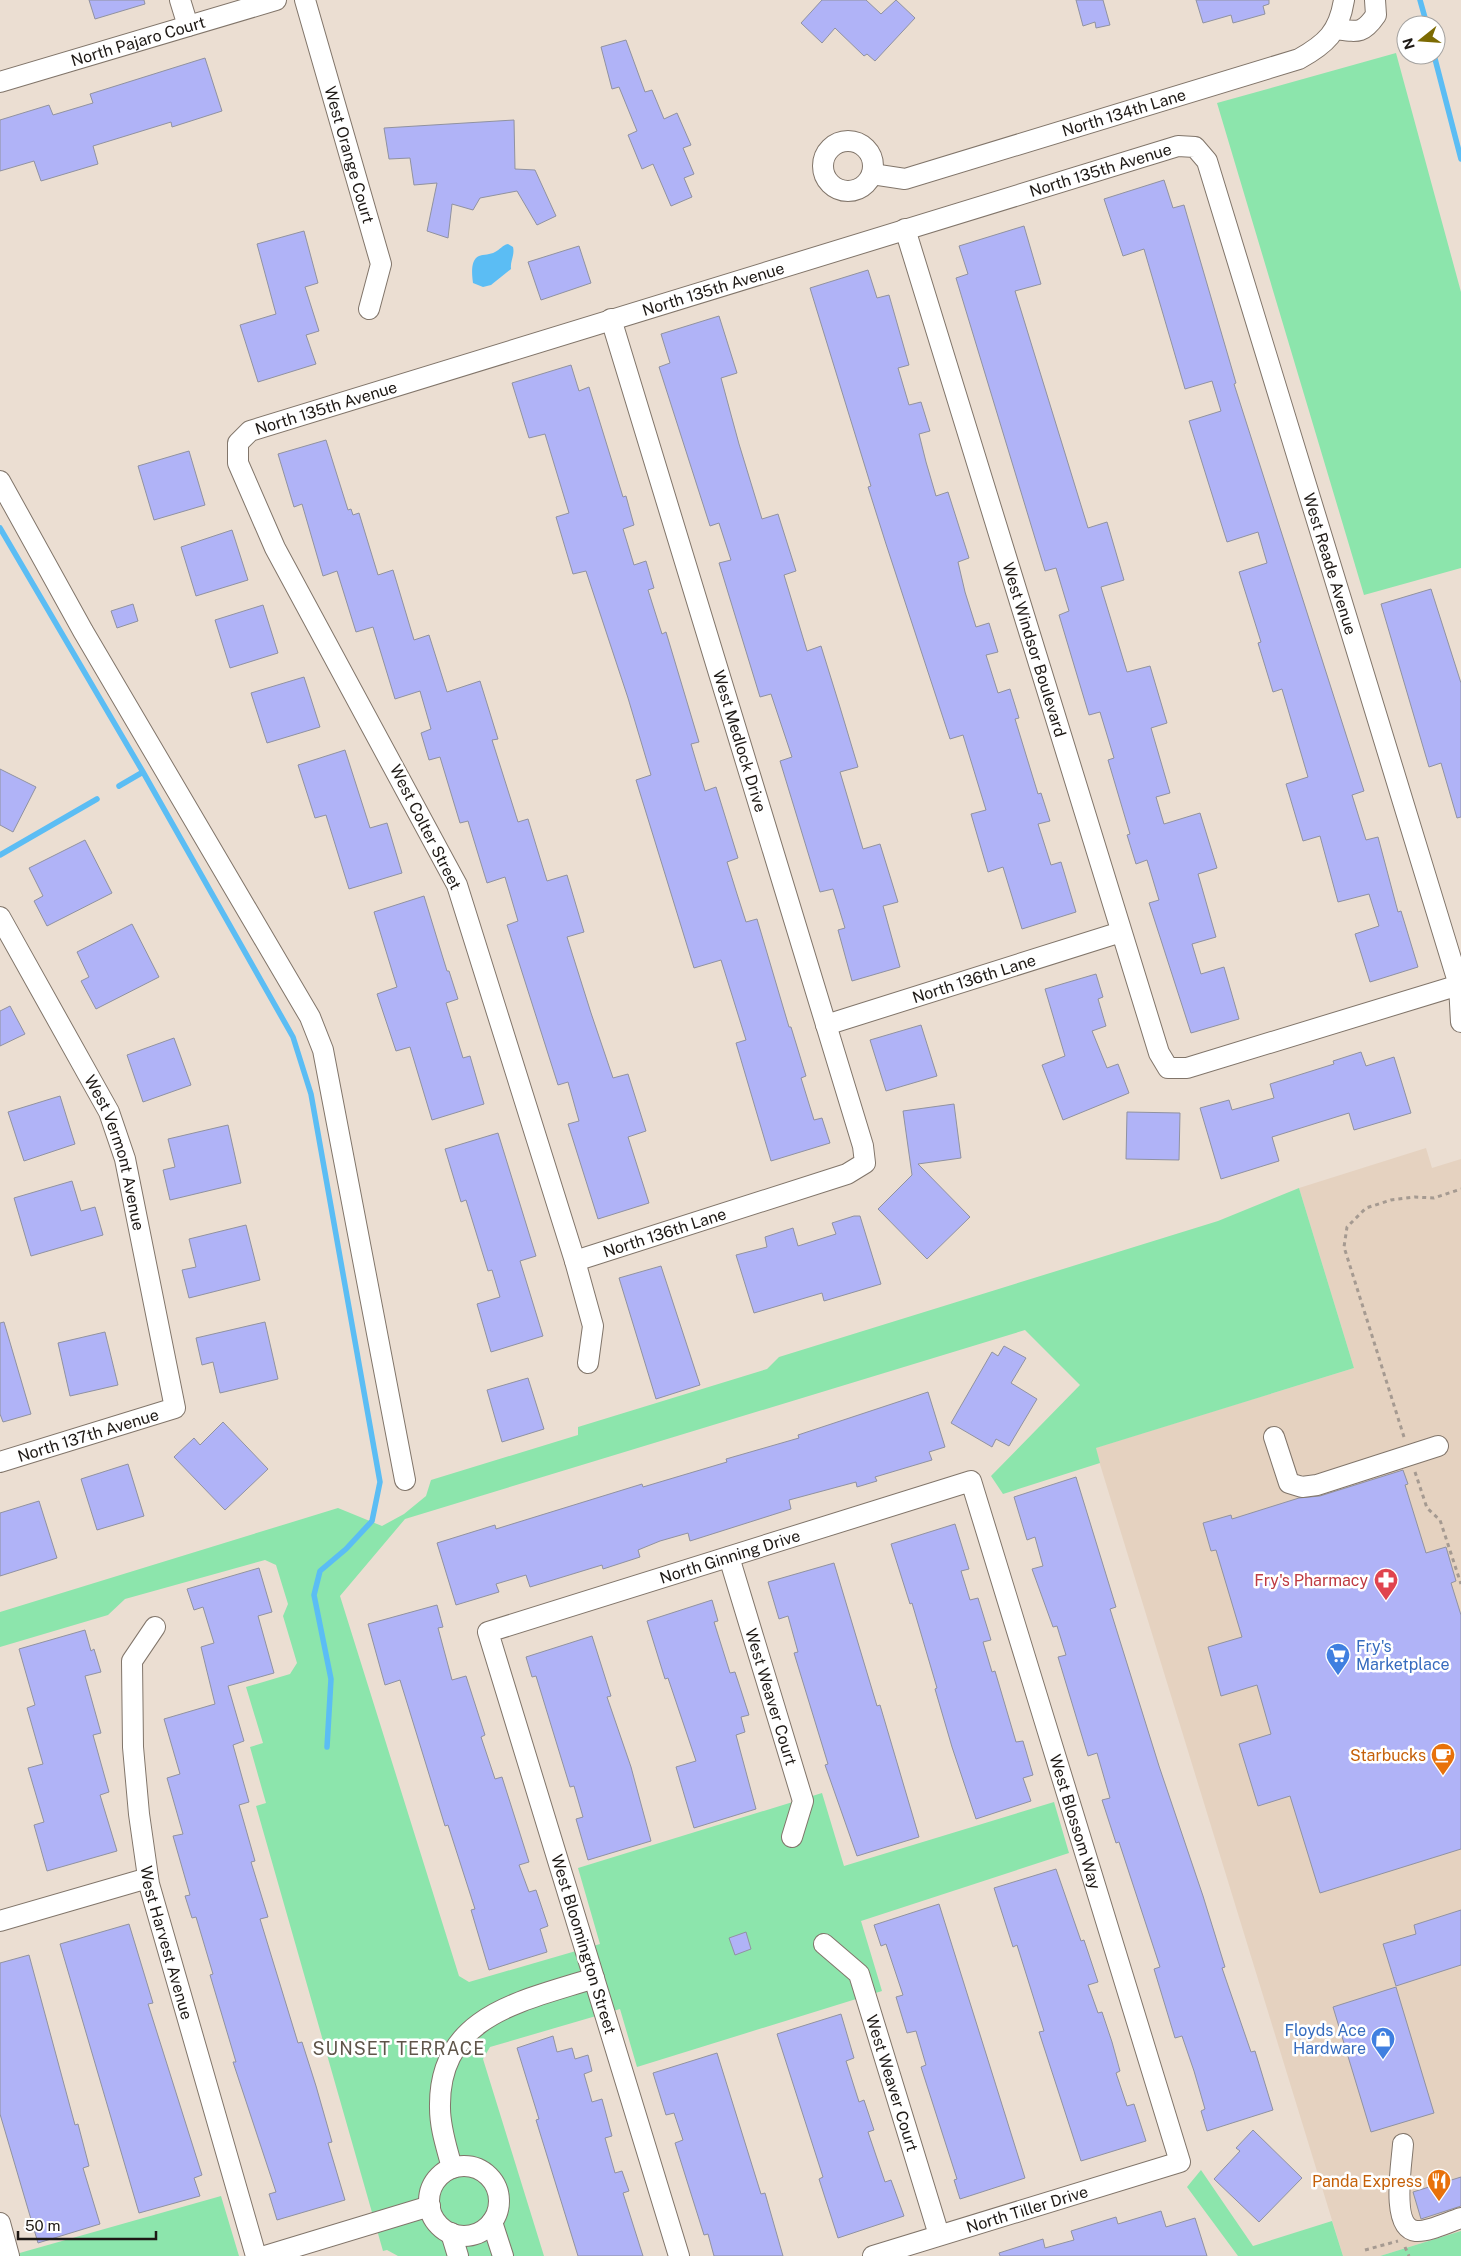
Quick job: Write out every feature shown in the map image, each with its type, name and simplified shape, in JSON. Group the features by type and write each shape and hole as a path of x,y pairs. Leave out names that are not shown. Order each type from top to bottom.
{"street":[{"path":"180,0 188,26"},
{"name":"North Pajaro Court","path":"0,82 276,0"},
{"name":"West Orange Court","path":"305,0 381,264 369,310"},
{"name":"North 134th Lane","path":"872,174 905,179 1299,59 1320,47 1336,29 1344,0"},
{"path":"1336,29 1354,32 1367,28 1376,15 1375,0"},
{"name":"North 135th Avenue","path":"238,443 250,431 611,319 1178,146 1195,147"},
{"name":"West Reade Avenue","path":"1195,147 1207,161 1460,986 1461,1022"},
{"name":"West Windsor Boulevard","path":"905,229 1159,1054 1168,1068 1187,1068 1460,986"},
{"name":"West Medlock Drive","path":"611,319 863,1146 865,1163"},
{"name":"West Colter Street","path":"238,443 238,463 275,548 418,808 457,885 575,1261 593,1326 588,1363"},
{"path":"0,481 83,631 310,1017 323,1050 405,1480"},
{"name":"West Vermont Avenue","path":"0,917 109,1112 126,1159 176,1408"},
{"name":"North 136th Lane","path":"826,1025 1121,932"},
{"name":"North 136th Lane","path":"575,1261 847,1174 865,1163"},
{"name":"North 137th Avenue","path":"0,1462 176,1408"},
{"path":"1274,1437 1289,1482 1302,1487 1317,1486 1438,1446"},
{"name":"North Ginning Drive","path":"488,1632 971,1481"},
{"name":"West Blossom Way","path":"971,1481 1180,2162"},
{"name":"West Weaver Court","path":"729,1557 803,1801 792,1837"},
{"name":"West Harvest Avenue","path":"155,1628 132,1661 133,1747 139,1814 148,1878 256,2256"},
{"name":"West Bloomington Street","path":"488,1632 679,2256"},
{"path":"0,1921 148,1878"},
{"name":"West Weaver Court","path":"824,1944 859,1974 939,2235"},
{"path":"452,2168 442,2127 441,2093 448,2065 462,2038 474,2027 504,2007 594,1978"},
{"path":"1403,2144 1399,2201 1400,2215 1406,2226 1413,2231 1422,2231 1461,2218"},
{"name":"North Tiller Drive","path":"873,2256 1180,2162"},
{"path":"472,2167 489,2176 498,2193 497,2213 492,2222 478,2233 460,2235 451,2233 437,2222 430,2206 432,2187 444,2172 452,2168 472,2167"},
{"path":"265,2256 430,2206"},
{"path":"492,2222 502,2256"},
{"path":"0,2224 9,2256"},
{"path":"451,2233 458,2256"}],"path":[{"path":"1461,1189 1434,1198 1415,1197 1391,1200 1366,1208 1348,1227 1344,1246 1427,1508 1440,1520 1461,1584"},
{"path":"1365,2250 1402,2239 1409,2256"}],"shaded area":[{"path":"1426,1148 1432,1168 1461,1159 1461,2231 1380,2256 1343,2256 1095,1448 1354,1368 1299,1188"}],"green space":[{"path":"1396,53 1396,65 1399,65 1461,292 1461,568 1364,595 1217,103"},
{"path":"1299,1188 1354,1368 1096,1448 1100,1463 1003,1494 991,1476 1080,1385 1025,1330 405,1519 340,1596 459,1976 469,1982 600,1944 578,1868 822,1793 844,1866 1054,1802 1069,1853 861,1921 882,1991 637,2067 620,2009 490,2047 483,2059 544,2256 398,2256 387,2250 383,2251 256,1806 266,1803 250,1747 263,1743 246,1687 290,1674 297,1663 283,1616 288,1604 276,1565 265,1560 125,1599 108,1615 0,1647 0,1612 338,1508 382,1526 404,1514 426,1496 431,1480 578,1435 578,1427 767,1369 779,1357 1218,1221"},
{"path":"1201,2170 1253,2246 1332,2221 1343,2256 1238,2256 1187,2187"},
{"path":"221,2196 239,2256 9,2256"},
{"path":"1461,2231 1461,2256 1380,2256"}],"water":[{"path":"508,244 513,247 511,269 491,285 483,287 473,283 472,268 476,258 493,253"}],"building":[{"path":"89,0 144,0 145,4 95,19"},
{"path":"822,0 866,0 881,14 896,0 915,18 875,61 867,54 864,56 835,28 822,43 801,23"},
{"path":"1076,0 1103,0 1110,25 1096,28 1095,22 1083,26"},
{"path":"1196,0 1269,0 1269,4 1263,6 1265,14 1233,23 1231,15 1203,23"},
{"path":"626,40 645,92 652,90 664,119 677,113 691,145 683,148 694,174 684,178 692,197 671,206 653,164 642,169 628,135 637,131 619,87 612,89 601,47"},
{"path":"205,58 222,111 172,127 171,122 93,146 98,164 41,181 34,161 0,171 0,120 49,105 53,115 93,103 90,94"},
{"path":"514,120 515,169 535,170 556,216 537,225 517,191 480,198 473,210 452,204 448,238 427,231 437,183 414,185 410,158 389,159 384,128"},
{"path":"1164,180 1173,208 1184,205 1236,383 1234,384 1364,791 1352,795 1366,840 1378,837 1398,912 1401,911 1418,967 1370,982 1355,934 1379,926 1369,894 1338,902 1320,836 1303,841 1286,784 1308,777 1282,689 1273,692 1258,643 1261,642 1239,572 1267,563 1258,532 1227,542 1189,421 1221,411 1212,381 1185,389 1144,249 1123,256 1104,199"},
{"path":"1024,226 1041,284 1015,291 1088,528 1107,522 1124,580 1101,587 1127,672 1150,666 1167,723 1151,728 1170,793 1156,797 1164,824 1200,813 1217,868 1198,874 1216,937 1192,944 1201,974 1224,967 1239,1019 1191,1033 1149,903 1159,900 1147,860 1136,864 1127,835 1130,834 1108,760 1114,758 1100,712 1089,715 1059,615 1069,611 1056,568 1045,571 956,278 968,274 959,246"},
{"path":"304,231 318,283 305,287 319,331 306,335 316,364 258,382 240,325 276,314 257,244"},
{"path":"579,246 591,283 541,300 528,262"},
{"path":"868,270 877,298 889,295 909,365 898,368 909,405 921,402 930,431 919,434 936,496 948,492 969,558 958,562 965,592 976,627 989,623 998,652 986,655 998,693 1010,689 1019,718 1015,719 1038,794 1041,793 1050,821 1038,824 1051,865 1061,862 1076,912 1022,929 1003,867 988,872 971,814 986,810 963,735 950,739 868,487 871,486 810,288"},
{"path":"719,316 737,373 721,378 739,444 762,519 778,514 796,571 784,575 807,651 821,646 839,704 858,767 840,772 863,849 880,844 898,902 883,906 900,967 852,981 838,930 845,928 833,889 820,892 780,761 792,757 771,694 760,697 719,563 731,560 719,523 710,526 659,367 670,363 661,334"},
{"path":"571,365 579,391 589,387 623,497 626,496 634,525 623,529 634,565 646,561 654,588 648,590 662,634 666,632 699,742 691,744 705,791 716,787 738,858 727,862 737,894 746,922 757,919 789,1027 791,1027 806,1076 801,1078 814,1120 822,1118 830,1143 771,1161 736,1043 746,1040 721,960 694,968 636,780 651,775 628,698 586,571 573,574 556,517 569,513 545,434 529,438 512,383"},
{"path":"326,440 348,510 351,509 353,515 359,513 378,575 393,570 414,640 429,635 447,692 480,681 498,739 492,740 518,822 528,819 547,881 567,875 584,932 567,937 613,1078 628,1074 646,1131 628,1137 649,1203 598,1219 568,1124 579,1121 568,1082 558,1085 507,925 518,921 505,877 487,883 468,821 460,823 440,757 429,760 421,733 431,729 420,691 395,699 373,627 356,632 337,571 323,576 302,504 294,507 278,454"},
{"path":"189,451 205,505 154,520 138,466"},
{"path":"232,530 248,580 196,596 181,547"},
{"path":"1431,589 1461,683 1461,817 1457,818 1441,763 1429,767 1381,604"},
{"path":"133,604 138,621 117,628 111,611"},
{"path":"263,605 278,653 230,668 215,620"},
{"path":"304,677 320,727 267,743 251,693"},
{"path":"345,750 370,828 387,823 402,873 349,889 326,815 315,818 298,765"},
{"path":"0,769 36,787 13,832 0,825"},
{"path":"85,840 112,893 47,926 34,901 43,896 29,868"},
{"path":"424,896 447,971 449,971 458,999 446,1003 463,1058 470,1056 484,1104 432,1120 410,1047 396,1051 377,994 397,987 374,912"},
{"path":"132,924 159,977 96,1009 81,981 89,977 77,952"},
{"path":"1096,974 1103,997 1098,999 1106,1026 1092,1031 1107,1068 1118,1064 1129,1093 1063,1120 1042,1065 1065,1056 1045,989"},
{"path":"10,1006 25,1034 0,1046 0,1011"},
{"path":"921,1025 937,1076 886,1091 870,1040"},
{"path":"174,1038 191,1085 143,1102 127,1055"},
{"path":"1361,1052 1366,1066 1394,1057 1411,1113 1354,1130 1349,1113 1272,1137 1279,1161 1221,1179 1200,1108 1229,1100 1232,1110 1274,1098 1270,1084 1334,1064 1333,1061"},
{"path":"60,1096 75,1144 24,1161 8,1112"},
{"path":"954,1104 961,1158 918,1164 970,1217 927,1259 878,1209 912,1175 903,1111"},
{"path":"1127,1112 1180,1113 1179,1160 1126,1159"},
{"path":"228,1125 241,1183 170,1200 163,1170 175,1167 168,1139"},
{"path":"498,1133 536,1256 520,1261 543,1336 491,1352 477,1304 500,1297 492,1270 488,1271 466,1200 461,1202 445,1149"},
{"path":"72,1181 81,1211 95,1207 103,1235 31,1256 14,1198"},
{"path":"860,1216 881,1284 824,1301 822,1293 754,1313 736,1255 767,1247 765,1237 793,1228 798,1246 836,1234 832,1223"},
{"path":"246,1225 260,1280 189,1298 182,1270 196,1267 189,1239"},
{"path":"661,1266 700,1385 656,1399 619,1278"},
{"path":"4,1322 31,1414 3,1422 0,1414 0,1323"},
{"path":"265,1322 278,1379 220,1393 213,1362 202,1365 196,1338"},
{"path":"105,1332 118,1385 70,1396 58,1343"},
{"path":"1004,1346 1026,1358 1011,1383 1037,1399 1009,1446 996,1439 992,1447 951,1423 992,1352 998,1356"},
{"path":"528,1378 544,1429 502,1442 487,1390"},
{"path":"928,1392 945,1447 929,1452 932,1460 875,1477 877,1481 857,1487 856,1482 789,1500 791,1509 690,1541 688,1533 660,1541 638,1550 640,1557 603,1569 602,1565 530,1587 526,1575 496,1584 499,1592 456,1605 437,1543 495,1525 496,1529 642,1484 643,1487 727,1462 726,1459 799,1438 798,1435"},
{"path":"223,1422 268,1469 225,1510 174,1457 194,1438 200,1445"},
{"path":"128,1464 144,1516 97,1530 81,1479"},
{"name":"Fry's Marketplace","path":"1403,1470 1408,1484 1405,1485 1426,1553 1446,1547 1456,1581 1451,1583 1461,1615 1461,1849 1320,1893 1290,1796 1258,1806 1239,1744 1271,1734 1257,1685 1221,1696 1208,1647 1242,1637 1216,1550 1211,1551 1203,1523 1231,1515 1232,1519 1299,1498 1320,1496"},
{"path":"1076,1477 1116,1607 1110,1609 1159,1766 1203,1896 1225,1967 1222,1968 1251,2052 1255,2051 1273,2110 1207,2131 1201,2111 1205,2109 1194,2071 1182,2036 1175,2038 1154,1969 1160,1967 1119,1842 1116,1843 1102,1800 1110,1798 1097,1753 1088,1756 1058,1657 1066,1655 1057,1626 1053,1627 1032,1569 1043,1566 1035,1537 1027,1540 1014,1497"},
{"path":"39,1501 57,1558 0,1576 0,1513"},
{"path":"955,1524 969,1569 961,1571 970,1600 978,1598 991,1640 983,1642 992,1672 995,1671 1016,1742 1023,1741 1033,1775 1023,1778 1031,1801 976,1819 952,1747 912,1603 910,1604 891,1544"},
{"path":"834,1563 877,1706 880,1705 919,1837 857,1856 825,1765 828,1764 794,1653 798,1652 788,1616 779,1619 768,1582"},
{"path":"259,1568 272,1612 258,1616 274,1673 228,1686 244,1741 233,1745 249,1802 239,1805 255,1861 251,1862 268,1917 260,1919 298,2043 302,2042 316,2086 332,2142 328,2143 345,2200 277,2220 269,2194 276,2192 233,2062 236,2062 210,1975 213,1974 196,1917 192,1918 185,1896 190,1895 173,1836 183,1834 167,1778 180,1774 164,1719 215,1704 201,1647 214,1643 203,1607 194,1610 187,1589"},
{"path":"712,1600 718,1621 714,1622 730,1673 735,1672 749,1715 741,1717 745,1732 736,1735 756,1809 694,1828 676,1767 696,1761 668,1678 665,1679 647,1621"},
{"path":"437,1605 443,1627 438,1628 452,1680 466,1676 485,1735 481,1737 495,1779 502,1777 529,1862 519,1865 529,1892 536,1890 548,1926 540,1929 547,1952 489,1970 471,1910 475,1909 448,1825 445,1826 400,1680 385,1685 368,1624"},
{"path":"85,1630 91,1651 94,1649 101,1672 85,1676 101,1733 93,1735 109,1792 100,1795 117,1851 47,1871 34,1825 44,1822 28,1768 43,1764 27,1708 35,1705 19,1649"},
{"path":"592,1636 611,1696 607,1697 631,1767 651,1841 588,1860 576,1819 583,1817 574,1786 570,1787 536,1676 532,1677 526,1657"},
{"path":"1056,1869 1081,1941 1084,1940 1098,1982 1088,1985 1098,2013 1102,2012 1112,2042 1120,2071 1116,2073 1127,2106 1134,2104 1146,2141 1081,2161 1039,2032 1044,2031 1017,1945 1013,1947 994,1888"},
{"path":"939,1904 1025,2178 960,2199 954,2180 957,2179 921,2067 926,2065 916,2031 907,2033 896,1997 903,1995 886,1944 881,1946 874,1925"},
{"path":"1461,1910 1461,1965 1396,1986 1383,1944 1416,1934 1414,1925"},
{"path":"129,1924 153,2003 148,2004 202,2175 194,2178 200,2196 139,2213 60,1944"},
{"path":"746,1932 751,1949 735,1955 729,1938"},
{"path":"29,1955 75,2125 78,2124 89,2166 83,2168 100,2224 38,2243 0,2114 0,1963"},
{"name":"Floyds Ace Hardware","path":"1396,1987 1434,2113 1371,2132 1333,2007"},
{"path":"841,2014 854,2058 846,2061 859,2102 864,2100 874,2130 868,2132 885,2182 891,2180 904,2216 838,2238 819,2179 823,2177 777,2034"},
{"path":"553,2036 557,2052 572,2048 575,2059 588,2055 592,2071 584,2074 592,2102 602,2099 612,2136 605,2138 615,2173 622,2171 629,2191 623,2193 643,2256 578,2256 536,2120 539,2119 517,2048"},
{"path":"717,2053 761,2194 765,2193 783,2256 714,2256 708,2234 704,2235 675,2143 683,2140 674,2113 666,2115 653,2073"},
{"path":"1253,2130 1302,2178 1259,2222 1214,2179 1240,2151 1236,2148"},
{"name":"Panda Express","path":"1461,2177 1461,2206 1421,2219 1413,2192"},
{"path":"1161,2211 1166,2227 1195,2218 1207,2256 1000,2256 999,2253 1043,2239 1045,2248 1074,2240 1071,2231 1116,2217 1118,2224"}],"waterway":[{"path":"1420,0 1424,15"},
{"path":"1437,65 1461,159"},
{"path":"0,528 143,772 293,1037 311,1094 380,1482 372,1521 346,1549 320,1571 314,1595 331,1679 327,1747"},
{"path":"119,786 143,772"},
{"path":"0,855 97,799"}],"place":[{"name":"Fry's Pharmacy","path":"1386,1601"},
{"name":"Fry's Marketplace","path":"1338,1676"},
{"name":"Starbucks","path":"1443,1776"},
{"name":"Floyds Ace Hardware","path":"1383,2060"},
{"name":"Panda Express","path":"1439,2202"}],"district":[{"name":"SUNSET TERRACE","path":"399,2049"}]}
